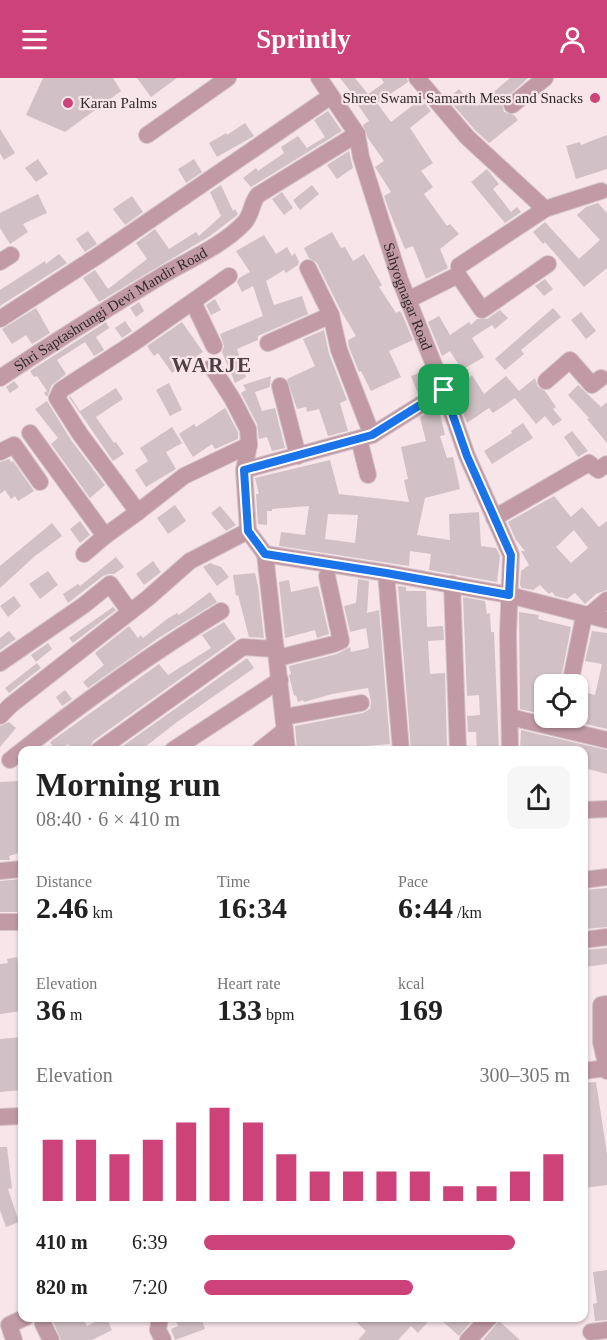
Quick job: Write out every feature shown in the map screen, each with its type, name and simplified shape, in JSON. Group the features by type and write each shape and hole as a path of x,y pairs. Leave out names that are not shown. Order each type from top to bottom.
{"street":[{"path":"147,135 228,78"},
{"name":"Sahyognagar Road","path":"319,78 357,134 361,157 408,300 444,390 467,456 511,555 510,746"},
{"path":"417,78 467,137 545,209"},
{"path":"512,105 545,78"},
{"path":"0,319 99,255 331,96"},
{"name":"Shri Saptashrungi Devi Mandir Road","path":"0,378 102,312 223,240 244,223 258,195 357,134"},
{"path":"459,266 545,209 605,192"},
{"path":"408,300 458,275 482,310 548,264"},
{"path":"308,268 331,315 365,437 368,475"},
{"path":"138,512 80,434 57,395 61,390 194,302 229,276"},
{"path":"194,302 214,346"},
{"path":"268,343 331,315"},
{"path":"546,381 570,360 592,385 604,381 579,353"},
{"path":"212,367 248,429 249,445 244,470 248,531 265,554 287,746"},
{"path":"280,386 298,456"},
{"path":"244,470 365,437 444,390"},
{"path":"30,433 105,536"},
{"path":"0,452 14,444 40,482"},
{"path":"84,554 184,476 249,445"},
{"path":"494,518 589,463 603,467"},
{"path":"0,716 190,561 248,531"},
{"path":"265,554 452,584 509,595 607,620"},
{"path":"386,573 401,746"},
{"path":"105,746 243,647 277,653 334,644 340,640 327,576"},
{"path":"0,663 84,605 110,584 130,612"},
{"path":"452,584 458,746"},
{"path":"572,674 586,616 607,600"},
{"path":"29,746 160,648 221,611"},
{"path":"179,746 280,680"},
{"path":"264,746 284,723 361,703"},
{"path":"510,717 607,740"},
{"path":"588,810 607,809"},
{"path":"0,871 18,869"},
{"path":"588,879 607,877"},
{"path":"0,922 18,922"},
{"path":"588,939 607,937"},
{"path":"588,1071 607,1069 601,1042 601,1005 607,1004"},
{"path":"0,1117 18,1116"},
{"path":"14,1340 9,1324 18,1320"},
{"path":"159,1322 158,1330 163,1340"},
{"path":"468,1340 484,1322"},
{"path":"43,1324 51,1340"}],"building":[{"name":"Karan Palms","path":"43,78 113,78 121,91 65,132 26,115"},
{"path":"137,78 177,78 151,97"},
{"path":"340,78 355,78 368,94 384,83 381,78 407,78 408,82 377,103 391,122 421,99 431,111 410,128 433,163 421,171 433,187 424,194 447,226 450,224 459,234 440,249 448,268 426,279 413,246 405,249 390,213 384,196 391,192 375,167 384,161 368,138 363,125 369,121 356,102 358,101"},
{"path":"510,78 528,78 502,102 504,112 514,115 518,120 489,143 448,99 459,89 472,105 474,103 477,106"},
{"path":"328,111 342,131 251,187 243,178 256,168 258,171 284,153 281,147 298,136 307,148 325,137 314,120"},
{"path":"245,123 254,136 217,157 209,143"},
{"path":"0,129 15,153 4,160 0,153"},
{"path":"607,135 607,169 576,179 566,146 580,142 581,145"},
{"path":"349,151 353,168 337,179 327,165"},
{"path":"38,159 48,174 36,182 25,168"},
{"path":"194,159 202,172 186,183 178,169"},
{"path":"487,169 499,184 493,189 511,212 517,207 521,212 505,223 471,182"},
{"path":"221,185 233,211 235,209 238,214 236,216 210,236 99,302 83,278 95,270 108,289 147,259 136,243 155,229 169,249 196,232 199,236 221,216 210,192"},
{"path":"312,185 319,194 300,210 293,200"},
{"path":"282,192 293,208 284,215 272,199"},
{"path":"38,194 47,213 23,224 28,232 10,244 0,228 0,213"},
{"path":"132,196 143,212 125,225 113,209"},
{"path":"598,203 607,213 607,268 584,287 545,242 543,244 533,232 545,222 579,259 600,240 577,215 586,207"},
{"path":"88,231 97,244 85,252 76,239"},
{"path":"332,232 341,248 345,247 353,261 364,254 382,285 379,287 396,313 400,311 402,314 413,340 389,351 401,377 371,391 361,371 359,372 349,347 348,340 356,336 317,263 309,258 304,248"},
{"path":"264,235 276,254 287,247 292,256 295,253 299,262 286,273 284,270 266,281 274,305 302,296 308,314 258,336 258,340 237,349 246,377 235,383 222,352 224,346 220,334 263,316 253,286 242,292 237,282 239,278 250,272 236,251"},
{"path":"59,254 67,263 0,306 0,290"},
{"path":"545,279 553,289 544,296 535,286"},
{"path":"215,299 221,310 211,315 206,305"},
{"path":"139,302 144,311 136,317 130,308"},
{"path":"36,308 50,333 32,344 26,335 12,344 2,329"},
{"path":"553,308 561,317 521,350 524,354 505,370 495,359"},
{"path":"500,310 508,318 495,329 492,325 472,338 484,357 462,370 450,351 442,356 428,322 439,316 450,335 469,322 471,325 477,319 487,319"},
{"path":"581,312 596,331 586,339 571,320"},
{"path":"125,321 132,331 122,338 115,328"},
{"path":"106,322 109,328 96,337 104,350 94,356 85,342 57,360 66,374 52,385 47,397 44,393 47,391 37,376 34,377 30,371"},
{"path":"182,322 203,352 172,373 158,353 154,356 147,346"},
{"path":"324,330 329,354 347,400 340,403 348,431 328,436 319,409 307,412 306,407 297,409 287,379 315,366 303,339"},
{"path":"425,371 431,386 418,394 411,376"},
{"path":"472,375 484,394 506,376 519,391 535,378 538,387 545,391 556,407 553,409 562,420 553,426 545,416 536,424 515,398 493,413 489,408 467,423 460,404 468,399 458,385"},
{"path":"271,376 270,387 255,392 262,411 275,408 285,448 272,451 267,437 259,439 257,424 241,393 246,390 243,385"},
{"path":"14,381 19,387 10,393 6,387"},
{"path":"169,383 182,410 170,416 156,390"},
{"path":"578,385 601,407 607,402 607,443 568,395"},
{"path":"116,388 123,399 96,417 124,454 113,461 69,397 80,411"},
{"path":"47,401 71,440 105,485 90,498 51,444 58,438 35,409"},
{"path":"438,406 445,435 440,436 447,458 453,457 460,489 425,498 417,535 450,540 449,514 479,512 481,546 496,548 500,556 497,582 429,570 431,554 410,551 409,566 279,546 281,532 305,535 309,506 272,509 272,511 267,511 267,525 258,524 256,494 259,494 255,478 330,460 339,494 409,502 404,480 408,479 401,447 426,441 420,417","holes":["328,514 358,515 355,543 325,539"]},
{"path":"225,408 238,432 238,439 215,449 212,444 193,457 179,434 194,424 196,427"},
{"path":"523,423 533,438 492,464 484,451"},
{"path":"172,427 182,443 166,452 176,469 146,487 135,470 148,461 140,448"},
{"path":"572,431 588,451 578,457 564,437"},
{"path":"9,459 13,461 34,491 18,501 15,496 11,499 5,490 0,494 0,462"},
{"path":"554,496 571,517 582,507 599,527 607,521 607,590 596,594 585,604 575,593 567,599 555,596 552,592 549,594 540,585 533,590 522,588 520,585 521,571 529,565 521,551 525,551 516,540 508,522","holes":["574,530 588,548 571,563 556,547"]},
{"path":"175,505 186,521 168,534 157,518"},
{"path":"220,506 236,525 226,531 211,513"},
{"path":"80,521 90,535 80,543 70,529"},
{"path":"52,523 62,536 35,556 0,588 0,566"},
{"path":"116,557 124,567 114,574 103,576 68,603 63,594 78,584 80,586"},
{"path":"153,561 161,572 144,585 136,574"},
{"path":"210,563 221,567 229,577 217,586 203,567"},
{"path":"48,571 58,585 40,599 29,584"},
{"path":"255,573 264,638 249,637 238,595 236,596 233,575"},
{"path":"358,579 369,581 367,613 379,610 390,744 297,746 295,726 363,713 370,709 368,688 298,702 296,695 294,696 289,675 291,674 289,666 337,654 350,647 351,652 369,648 366,628 350,632 344,606 356,603"},
{"path":"289,580 291,592 318,586 329,634 317,638 315,630 285,638 279,582"},
{"path":"398,586 406,587 406,591 426,591 427,627 443,626 444,640 428,641 430,674 445,673 447,746 411,746"},
{"path":"210,592 217,602 160,637 88,688 83,682 104,665 95,653 129,626 138,638 141,635 143,638 167,619 177,613 179,615"},
{"path":"14,596 21,606 8,617 0,606"},
{"path":"463,597 485,601 487,614 490,613 491,632 494,632 499,746 477,746 476,732 468,732 467,716 480,715 479,695 467,696"},
{"path":"113,607 116,610 73,643 69,638"},
{"path":"519,612 539,615 538,619 571,627 562,674 534,674 534,712 520,709"},
{"path":"224,622 236,639 93,741 91,746 70,746 68,744 52,746 50,742 159,664 168,675 211,648 202,635"},
{"path":"9,631 16,639 0,650 0,638"},
{"path":"592,631 607,633 607,729 588,724 588,693 595,695 602,664 585,661"},
{"path":"48,643 52,649 36,662 31,655"},
{"path":"247,658 254,668 146,746 123,746"},
{"path":"37,663 41,668 9,693 5,688"},
{"path":"65,690 72,699 62,706 56,697"},
{"path":"9,722 16,728 0,747 0,726"},
{"path":"521,730 607,750 607,774 588,769 588,746 520,746"},
{"path":"18,781 18,853 9,856 10,860 0,860 0,782"},
{"path":"18,879 18,912 0,912 0,881"},
{"path":"607,888 607,927 588,929 588,890"},
{"path":"607,948 607,964 588,966 588,950"},
{"path":"17,957 18,1012 0,1014 0,964 8,963 7,959"},
{"path":"18,1037 18,1090 0,1092 0,1039"},
{"path":"596,1082 607,1154 607,1185 588,1187 588,1083"},
{"path":"0,1147 7,1147 12,1188 8,1189 18,1222 6,1227 0,1210"},
{"path":"607,1270 607,1320 595,1321 593,1304 597,1303 593,1272"},
{"path":"53,1322 85,1322 87,1326 95,1322 108,1322 112,1330 92,1340 61,1340"},
{"path":"177,1322 203,1322 205,1329 175,1340 171,1329 178,1326"},
{"path":"356,1322 428,1322 418,1333 411,1326 398,1340 358,1340 366,1331"},
{"path":"444,1322 471,1322 459,1336"},
{"path":"500,1322 520,1340 483,1340"}],"place":[{"name":"Shree Swami Samarth Mess and Snacks","path":"595,98"},
{"name":"Karan Palms","path":"68,103"}],"district":[{"name":"WARJE","path":"212,365"}],"route":[{"path":"444,390 467,456 511,555 509,595 265,554 248,531 244,470 372,435 444,390"}]}
